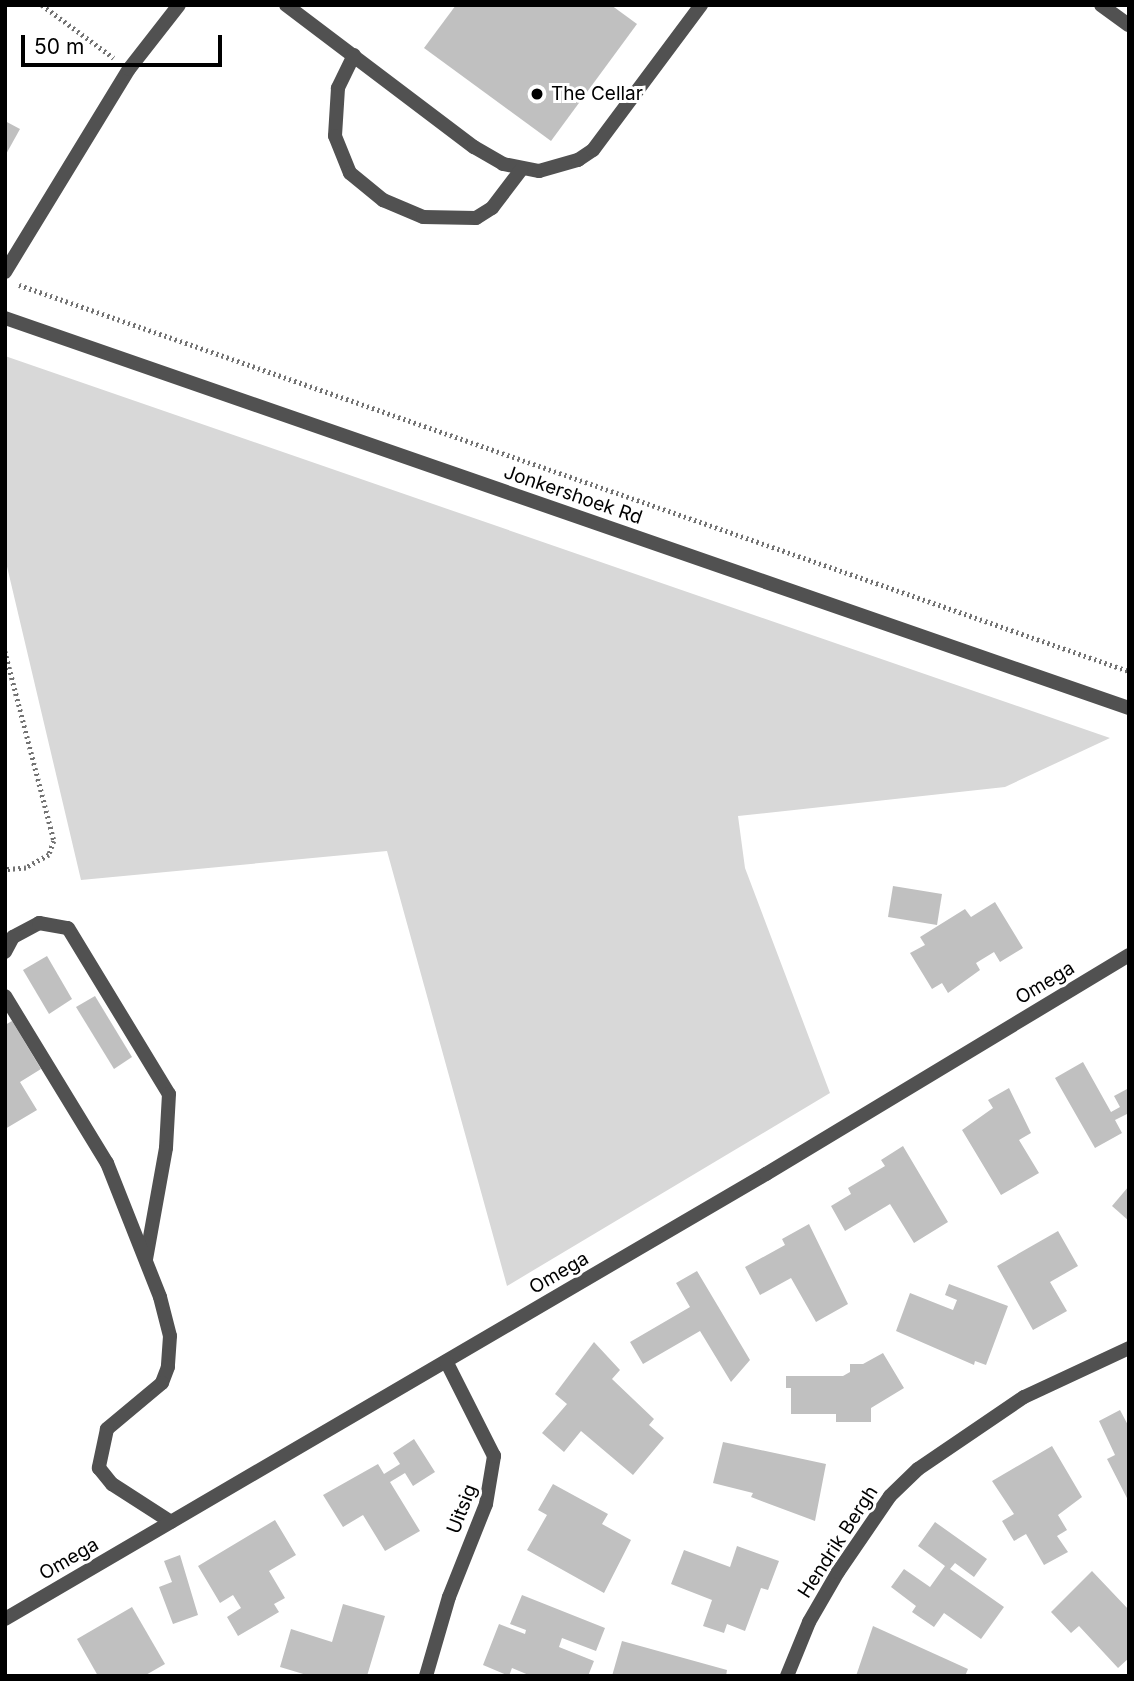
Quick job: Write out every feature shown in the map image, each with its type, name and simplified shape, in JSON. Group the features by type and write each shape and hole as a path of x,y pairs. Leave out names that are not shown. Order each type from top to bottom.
{"street":[{"path":"5,272 129,69 179,5"},
{"path":"286,5 474,147 521,170 558,168 593,150 701,5"},
{"path":"1101,5 1129,25"},
{"path":"354,55 338,88 335,136 350,173 383,200 424,217 476,218 492,208 521,170"},
{"name":"Jonkershoek Rd","path":"5,318 1129,708"},
{"path":"5,952 13,937 39,923 68,928 169,1094 166,1148 146,1261"},
{"name":"Omega","path":"5,1619 446,1361 1129,955"},
{"path":"5,996 107,1163 146,1261 170,1336 167,1367 162,1383 107,1429 99,1468 112,1484 171,1522"},
{"name":"Hendrik Bergh","path":"788,1676 809,1622 838,1572 890,1496 918,1469 1024,1398 1129,1348"},
{"name":"Uitsig","path":"426,1676 449,1597 486,1504 494,1456 446,1361"}],"path":[{"path":"42,5 129,69"},
{"path":"5,280 1129,671"},
{"path":"5,651 54,841 49,855 26,868 5,870"}],"shaded area":[{"path":"5,356 1110,738 1005,787 738,816 745,868 830,1093 507,1286 387,851 81,880 5,558"}],"building":[{"name":"The Cellar","path":"456,5 611,5 637,24 551,141 424,48"},
{"path":"5,121 20,129 5,156"},
{"path":"893,886 942,894 937,925 888,917"},
{"path":"995,902 1023,948 1000,962 994,952 976,963 980,970 948,993 942,983 932,989 910,953 925,945 920,937 965,909 971,917"},
{"path":"47,956 72,999 49,1014 23,970"},
{"path":"95,996 132,1057 114,1069 76,1007"},
{"path":"12,1021 41,1069 20,1082 37,1110 5,1129 5,1025"},
{"path":"1083,1062 1111,1112 1120,1107 1114,1096 1129,1088 1129,1113 1115,1120 1122,1133 1095,1148 1055,1078"},
{"path":"1009,1088 1031,1133 1019,1140 1039,1173 1001,1195 962,1130 993,1108 988,1100"},
{"path":"903,1146 948,1222 914,1243 890,1204 845,1231 831,1206 851,1194 848,1188 885,1166 881,1160"},
{"path":"1129,1186 1129,1221 1112,1206"},
{"path":"809,1224 848,1304 816,1322 791,1278 760,1295 745,1267 785,1245 782,1239"},
{"path":"1058,1231 1078,1266 1050,1282 1067,1311 1033,1330 997,1266"},
{"path":"697,1271 750,1360 731,1382 700,1331 643,1364 630,1342 690,1307 676,1283"},
{"path":"949,1284 1008,1306 986,1365 975,1361 974,1365 896,1331 910,1293 953,1310 957,1300 945,1295"},
{"path":"594,1342 620,1370 612,1379 654,1419 649,1425 664,1438 633,1475 581,1431 564,1452 542,1433 567,1404 555,1394"},
{"path":"883,1353 904,1388 871,1408 871,1422 836,1422 836,1414 791,1414 791,1388 786,1388 786,1376 843,1376 850,1372 850,1364 863,1364"},
{"path":"1120,1410 1129,1427 1129,1502 1107,1459 1115,1455 1099,1421"},
{"path":"414,1439 435,1472 413,1486 405,1473 390,1482 420,1531 385,1551 363,1515 343,1527 323,1495 378,1464 384,1474 400,1464 393,1453"},
{"path":"723,1442 826,1464 815,1521 751,1497 753,1493 713,1483"},
{"path":"1052,1446 1082,1497 1058,1515 1067,1530 1057,1536 1068,1552 1044,1565 1026,1534 1014,1541 1002,1521 1014,1514 992,1481"},
{"path":"553,1484 608,1514 602,1524 631,1540 604,1593 527,1550 547,1515 538,1510"},
{"path":"275,1520 296,1555 269,1571 285,1598 274,1604 279,1612 238,1636 227,1617 241,1608 233,1595 220,1603 198,1566"},
{"path":"935,1522 987,1559 974,1577 955,1563 950,1569 1004,1607 981,1639 944,1613 934,1627 912,1612 916,1606 891,1587 904,1569 930,1587 945,1566 918,1546"},
{"path":"737,1546 779,1561 768,1590 761,1588 745,1631 727,1624 724,1633 703,1626 712,1600 671,1584 684,1550 730,1567"},
{"path":"180,1555 198,1615 173,1624 159,1587 172,1582 164,1561"},
{"path":"1092,1571 1129,1610 1129,1658 1118,1668 1079,1626 1071,1633 1051,1612"},
{"path":"522,1595 605,1628 596,1651 562,1638 559,1647 594,1661 588,1676 531,1676 512,1668 509,1676 483,1665 499,1624 525,1634 526,1630 510,1624"},
{"path":"343,1604 385,1616 367,1676 310,1676 280,1667 291,1629 332,1642"},
{"path":"132,1607 165,1664 144,1676 98,1676 77,1639"},
{"path":"873,1626 968,1669 965,1676 856,1676"},
{"path":"622,1641 727,1670 726,1676 612,1676"}],"place":[{"name":"The Cellar","path":"537,94"}]}
